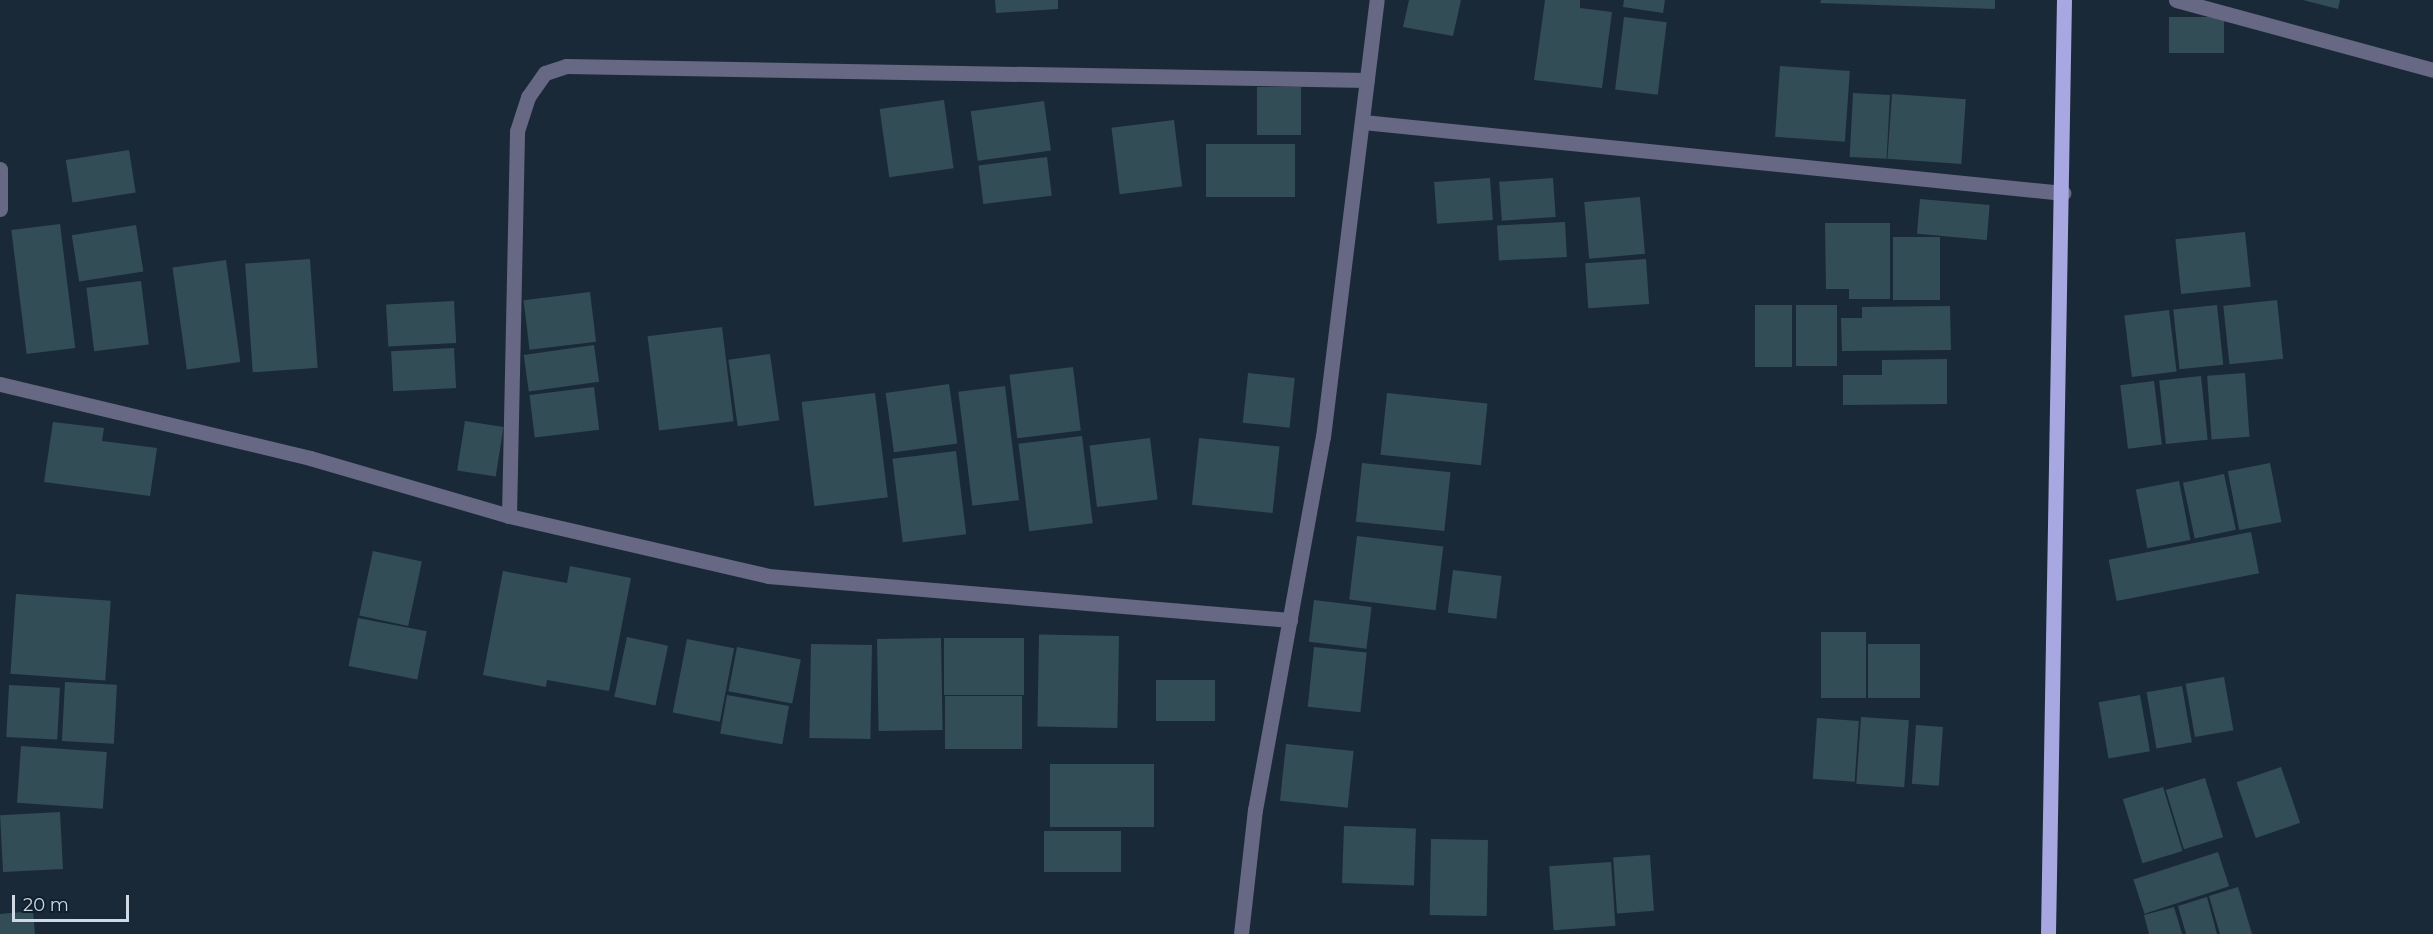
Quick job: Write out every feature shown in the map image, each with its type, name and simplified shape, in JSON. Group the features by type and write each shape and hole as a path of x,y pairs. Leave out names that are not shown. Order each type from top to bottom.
{"main road":[{"path":"2048,934 2064,193 2064,0"}],"street":[{"path":"1241,934 1255,810 1323,437 1377,0"},
{"path":"2176,0 2433,70"},
{"path":"509,516 517,131 528,97 545,73 566,66 1367,81"},
{"path":"1363,122 2064,193"},
{"path":"0,169 0,209"},
{"path":"0,384 310,459 509,516 768,576 1290,620"}],"building":[{"path":"995,0 1058,0 1058,9 996,13"},
{"path":"1409,0 1461,0 1453,36 1403,27"},
{"path":"1545,0 1580,0 1580,8 1612,12 1602,88 1534,80"},
{"path":"1624,0 1665,0 1663,13 1623,7"},
{"path":"1821,0 1995,0 1995,9 1820,3"},
{"path":"2303,0 2340,0 2338,9"},
{"path":"1624,17 1667,22 1658,95 1615,89"},
{"path":"2169,17 2224,17 2224,53 2169,53"},
{"path":"1780,66 1850,71 1845,142 1775,137"},
{"path":"1257,87 1301,87 1301,135 1257,135"},
{"path":"1853,93 1890,95 1887,159 1850,157"},
{"path":"1892,94 1966,99 1961,164 1887,159"},
{"path":"944,100 954,168 889,177 880,109"},
{"path":"1044,101 1051,151 978,161 971,111"},
{"path":"1174,120 1182,187 1120,194 1111,128"},
{"path":"1206,144 1295,144 1295,197 1206,197"},
{"path":"129,150 136,192 73,202 66,160"},
{"path":"1047,157 1052,196 983,204 979,165"},
{"path":"1490,178 1493,220 1437,224 1434,182"},
{"path":"1553,178 1556,217 1502,221 1499,182"},
{"path":"1640,197 1645,254 1589,259 1584,202"},
{"path":"1920,199 1990,205 1987,240 1917,234"},
{"path":"1565,222 1567,257 1499,261 1497,226"},
{"path":"1825,223 1890,223 1890,299 1849,299 1849,289 1826,289"},
{"path":"60,224 75,348 27,354 11,230"},
{"path":"136,225 143,271 79,282 72,235"},
{"path":"2245,232 2251,287 2181,294 2175,239"},
{"path":"1893,237 1940,237 1940,300 1893,300"},
{"path":"310,259 318,368 253,372 245,264"},
{"path":"1646,259 1649,304 1588,308 1585,263"},
{"path":"226,260 240,362 187,370 173,268"},
{"path":"141,281 149,345 94,351 86,288"},
{"path":"590,292 596,342 530,350 523,300"},
{"path":"2277,300 2283,359 2229,364 2223,306"},
{"path":"454,301 456,343 388,347 386,305"},
{"path":"1755,305 1792,305 1792,367 1755,367"},
{"path":"1796,305 1837,305 1837,366 1796,366"},
{"path":"2217,305 2223,365 2180,369 2173,310"},
{"path":"1950,306 1951,350 1842,351 1841,318 1862,318 1862,307"},
{"path":"2169,310 2177,372 2132,377 2124,315"},
{"path":"722,327 734,421 659,430 648,336"},
{"path":"594,345 599,382 529,392 524,355"},
{"path":"454,348 456,388 393,391 391,351"},
{"path":"770,354 779,420 738,426 728,360"},
{"path":"1947,359 1947,404 1843,405 1843,375 1882,375 1882,360"},
{"path":"1073,367 1081,431 1017,438 1009,375"},
{"path":"1248,373 1295,378 1290,428 1243,423"},
{"path":"2245,373 2249,437 2212,439 2207,376"},
{"path":"2201,376 2208,440 2166,444 2159,380"},
{"path":"2154,381 2162,445 2128,449 2120,385"},
{"path":"949,384 957,443 894,452 886,393"},
{"path":"1005,386 1019,500 972,506 958,392"},
{"path":"594,387 599,430 535,438 529,395"},
{"path":"875,393 888,497 814,506 802,402"},
{"path":"1387,393 1487,404 1481,465 1381,455"},
{"path":"465,421 504,427 496,476 457,470"},
{"path":"53,422 104,428 102,441 157,448 150,496 44,482"},
{"path":"1082,436 1093,523 1029,531 1018,444"},
{"path":"1150,438 1158,500 1097,507 1089,445"},
{"path":"1199,438 1280,446 1273,513 1192,505"},
{"path":"956,451 966,534 903,542 892,459"},
{"path":"1362,463 1451,472 1444,531 1356,522"},
{"path":"2270,463 2281,522 2239,530 2228,471"},
{"path":"2224,474 2236,530 2195,538 2183,483"},
{"path":"2179,481 2190,540 2147,548 2136,489"},
{"path":"2251,532 2259,573 2117,601 2109,560"},
{"path":"1357,536 1443,547 1436,610 1349,600"},
{"path":"373,551 422,561 408,626 359,616"},
{"path":"570,566 631,578 609,691 547,680 546,687 483,675 503,571 567,583"},
{"path":"1453,570 1502,576 1496,619 1448,613"},
{"path":"16,594 111,601 105,680 10,674"},
{"path":"1314,600 1372,607 1366,649 1309,642"},
{"path":"358,618 427,631 417,679 349,666"},
{"path":"1821,632 1866,632 1866,698 1821,698"},
{"path":"1039,635 1119,636 1117,728 1037,727"},
{"path":"627,637 668,646 655,705 614,697"},
{"path":"941,638 943,730 879,731 877,639"},
{"path":"944,638 1024,638 1024,695 944,695"},
{"path":"687,639 734,648 720,722 673,713"},
{"path":"811,644 872,645 870,739 809,738"},
{"path":"1868,644 1920,644 1920,698 1868,698"},
{"path":"737,647 801,659 792,704 728,691"},
{"path":"1314,647 1367,653 1360,712 1308,707"},
{"path":"2224,677 2233,730 2195,737 2186,684"},
{"path":"1156,680 1215,680 1215,721 1156,721"},
{"path":"65,682 117,685 114,744 62,741"},
{"path":"9,685 60,688 57,740 6,737"},
{"path":"2182,686 2192,742 2156,748 2147,692"},
{"path":"727,695 789,706 782,744 720,733"},
{"path":"2140,695 2150,751 2109,758 2099,702"},
{"path":"945,696 1022,696 1022,749 945,749"},
{"path":"1861,717 1909,720 1904,787 1856,784"},
{"path":"1817,718 1859,721 1855,782 1813,779"},
{"path":"1916,725 1943,727 1939,786 1912,784"},
{"path":"1286,744 1354,751 1348,808 1280,801"},
{"path":"21,746 107,752 103,809 17,803"},
{"path":"1050,764 1154,764 1154,827 1050,827"},
{"path":"2281,767 2300,823 2256,838 2237,782"},
{"path":"2205,778 2223,837 2184,849 2166,790"},
{"path":"2163,787 2183,851 2142,863 2123,799"},
{"path":"60,812 63,869 3,872 0,815"},
{"path":"1344,826 1416,829 1414,885 1342,883"},
{"path":"1044,831 1121,831 1121,872 1044,872"},
{"path":"1431,839 1488,840 1487,916 1430,915"},
{"path":"2218,852 2229,886 2144,914 2133,880"},
{"path":"1650,855 1654,911 1617,913 1613,858"},
{"path":"1611,862 1615,926 1554,930 1549,866"},
{"path":"2238,887 2252,934 2220,934 2209,896"},
{"path":"2207,897 2217,934 2186,934 2178,906"},
{"path":"2174,907 2182,934 2149,934 2144,915"},
{"path":"33,911 35,934 0,934 0,914"}]}
